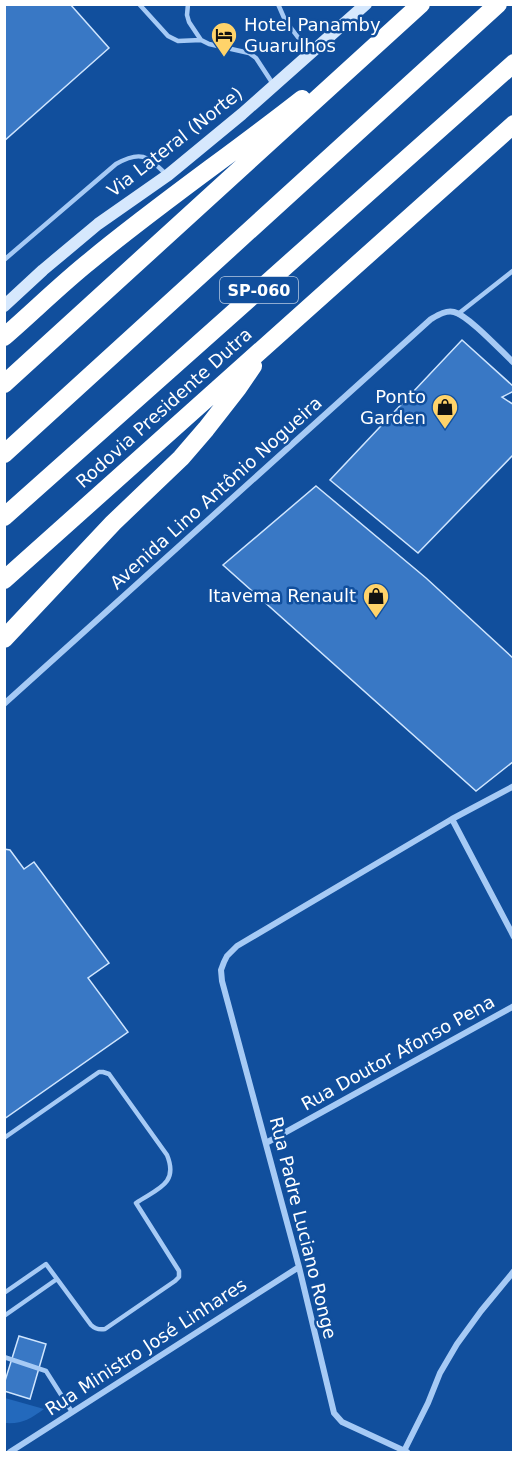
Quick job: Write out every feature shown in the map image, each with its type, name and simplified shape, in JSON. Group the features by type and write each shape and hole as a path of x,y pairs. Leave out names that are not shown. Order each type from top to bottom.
{"highway":[{"path":"4,337 88,262 179,190 266,128 421,4"},
{"path":"4,384 421,4"},
{"name":"SP-060","path":"4,454 498,4"},
{"name":"Rodovia Presidente Dutra","path":"4,517 513,63"},
{"name":"Rodovia Presidente Dutra","path":"4,580 513,124"},
{"path":"4,639 113,523 181,458 238,387 268,342"}],"main road":[{"name":"Via Lateral (Norte)","path":"4,306 98,224 168,175 242,114 366,4"}],"street":[{"name":"Avenida Lino Antônio Nogueira","path":"4,704 422,326 445,312 455,313"},
{"path":"455,313 474,325 513,363"},
{"path":"513,786 452,819 513,937"},
{"name":"Rua Padre Luciano Ronge","path":"405,1452 342,1422 334,1413 299,1267 226,997 221,970 227,956 237,946 452,819"},
{"name":"Rua Doutor Afonso Pena","path":"266,1143 513,1006"},
{"name":"Rua Ministro José Linhares","path":"10,1452 299,1267"},
{"path":"405,1452 440,1373 457,1344 513,1271"}],"lane":[{"path":"139,4 168,36 178,41 201,40 249,53 256,58 275,86"},
{"path":"188,4 189,22 201,40"},
{"path":"278,4 285,21 311,54"},
{"path":"4,260 116,164 125,159 145,157 151,159 168,175"},
{"path":"455,313 513,270"},
{"path":"508,275 513,282"},
{"path":"4,1138 99,1072 111,1076 167,1155 171,1166 169,1179 136,1203 179,1276 105,1329 100,1330 91,1325 46,1264 4,1293"},
{"path":"4,1316 57,1279"},
{"path":"4,1357 46,1371 72,1412"}],"shaded area":[{"path":"4,1398 44,1409 26,1420 5,1423"}],"building":[{"path":"4,4 70,4 109,48 4,141"},
{"name":"Ponto Garden","path":"462,340 514,387 514,391 502,397 514,405 514,454 418,553 330,480"},
{"name":"Itavema Renault","path":"316,486 426,578 514,659 514,761 476,791 223,565"},
{"path":"4,849 10,850 24,869 34,862 109,963 88,978 128,1032 4,1119"},
{"path":"19,1336 46,1344 30,1399 4,1391 4,1384"}],"place":[{"name":"Hotel Panamby Guarulhos","path":"224,58"},
{"name":"Ponto Garden","path":"445,430"},
{"name":"Itavema Renault","path":"376,619"}]}
